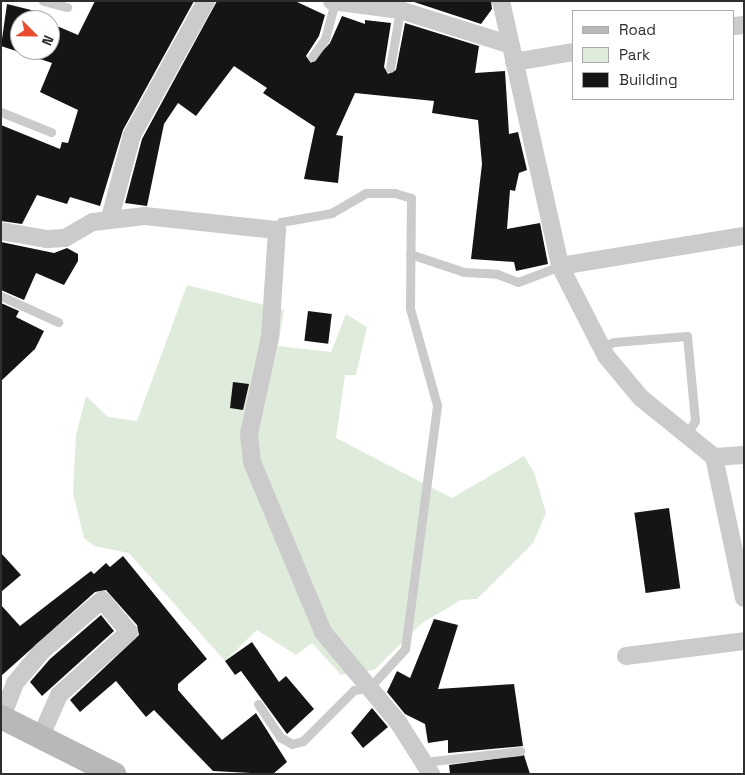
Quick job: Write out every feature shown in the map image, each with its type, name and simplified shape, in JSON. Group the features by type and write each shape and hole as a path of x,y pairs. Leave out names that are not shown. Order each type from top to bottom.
{"street":[{"path":"110,218 132,135 206,1"},
{"path":"501,1 508,44 514,62 560,266 602,347 641,398 714,457 744,598"},
{"path":"334,2 400,10 508,44"},
{"path":"514,62 572,52"},
{"path":"1,231 47,240 65,238 92,222 110,218 145,216 277,230 268,346 249,434 252,462 323,632 369,688 427,768"},
{"path":"560,266 744,236"},
{"path":"714,457 744,455"},
{"path":"41,736 59,695 129,632 102,600 42,651 15,683 1,717 114,774"},
{"path":"626,656 744,641"}],"lane":[{"path":"43,1 67,7"},
{"path":"312,57 325,39 334,2"},
{"path":"390,68 400,10"},
{"path":"1,112 51,132"},
{"path":"258,704 280,736 292,744 303,741 354,690 369,688 405,649 437,405 410,308 411,198 395,192 366,193 332,213 281,222 277,230"},
{"path":"410,254 464,272 497,274 518,282 560,266"},
{"path":"1,296 58,322"},
{"path":"602,347 614,342 687,336 695,421 686,435"},
{"path":"427,768 520,751"}],"green space":[{"path":"187,285 284,310 278,346 331,352 346,314 367,327 356,375 345,375 336,438 452,498 524,456 534,472 546,513 533,543 477,599 461,600 422,623 374,670 341,675 312,643 296,655 257,630 225,661 129,553 94,546 84,538 73,494 76,435 86,396 108,417 137,421"}],"building":[{"path":"95,1 194,1 123,130 100,206 70,197 67,204 37,195 22,224 1,221 1,125 60,149 62,142 68,143 78,110 40,92 52,63 43,60 60,60 60,27 78,35"},
{"path":"217,1 295,1 325,15 319,36 306,56 311,63 330,43 342,16 365,24 365,20 391,23 384,67 388,74 396,70 405,23 479,46 475,73 505,71 509,134 518,132 527,170 519,173 515,191 510,190 507,229 540,223 548,264 516,271 514,262 471,259 482,164 478,120 432,113 434,101 355,93 336,135 343,136 338,183 304,179 315,127 263,93 267,88 234,66 196,116 178,103 164,124 147,206 125,203 142,139"},
{"path":"411,1 491,1 492,9 481,24"},
{"path":"7,4 31,10 10,10 10,49 1,46"},
{"path":"1,242 54,253 67,248 78,254 78,261 64,285 36,273 24,300 1,290"},
{"path":"1,303 19,311 16,317 44,331 35,349 1,381"},
{"path":"308,311 332,314 328,344 304,341"},
{"path":"233,382 249,384 243,410 230,408"},
{"path":"669,508 680,588 646,593 634,513"},
{"path":"1,553 21,575 1,592"},
{"path":"123,556 207,659 178,684 178,690 222,740 256,713 287,762 273,774 213,771 154,710 146,717 116,681 80,712 70,700 139,635 137,625 106,590 95,592 1,676 1,605 20,626 91,571 94,574 106,563 110,567"},
{"path":"101,615 114,631 42,696 30,682 50,659"},
{"path":"434,619 458,625 438,689 514,684 523,746 448,753 448,740 428,743 425,724 405,714 387,692 397,671 410,678"},
{"path":"252,642 279,682 286,676 314,709 287,734 241,671 235,675 225,661"},
{"path":"372,708 388,727 363,748 351,733"},
{"path":"524,755 530,774 450,774 449,765"}]}
